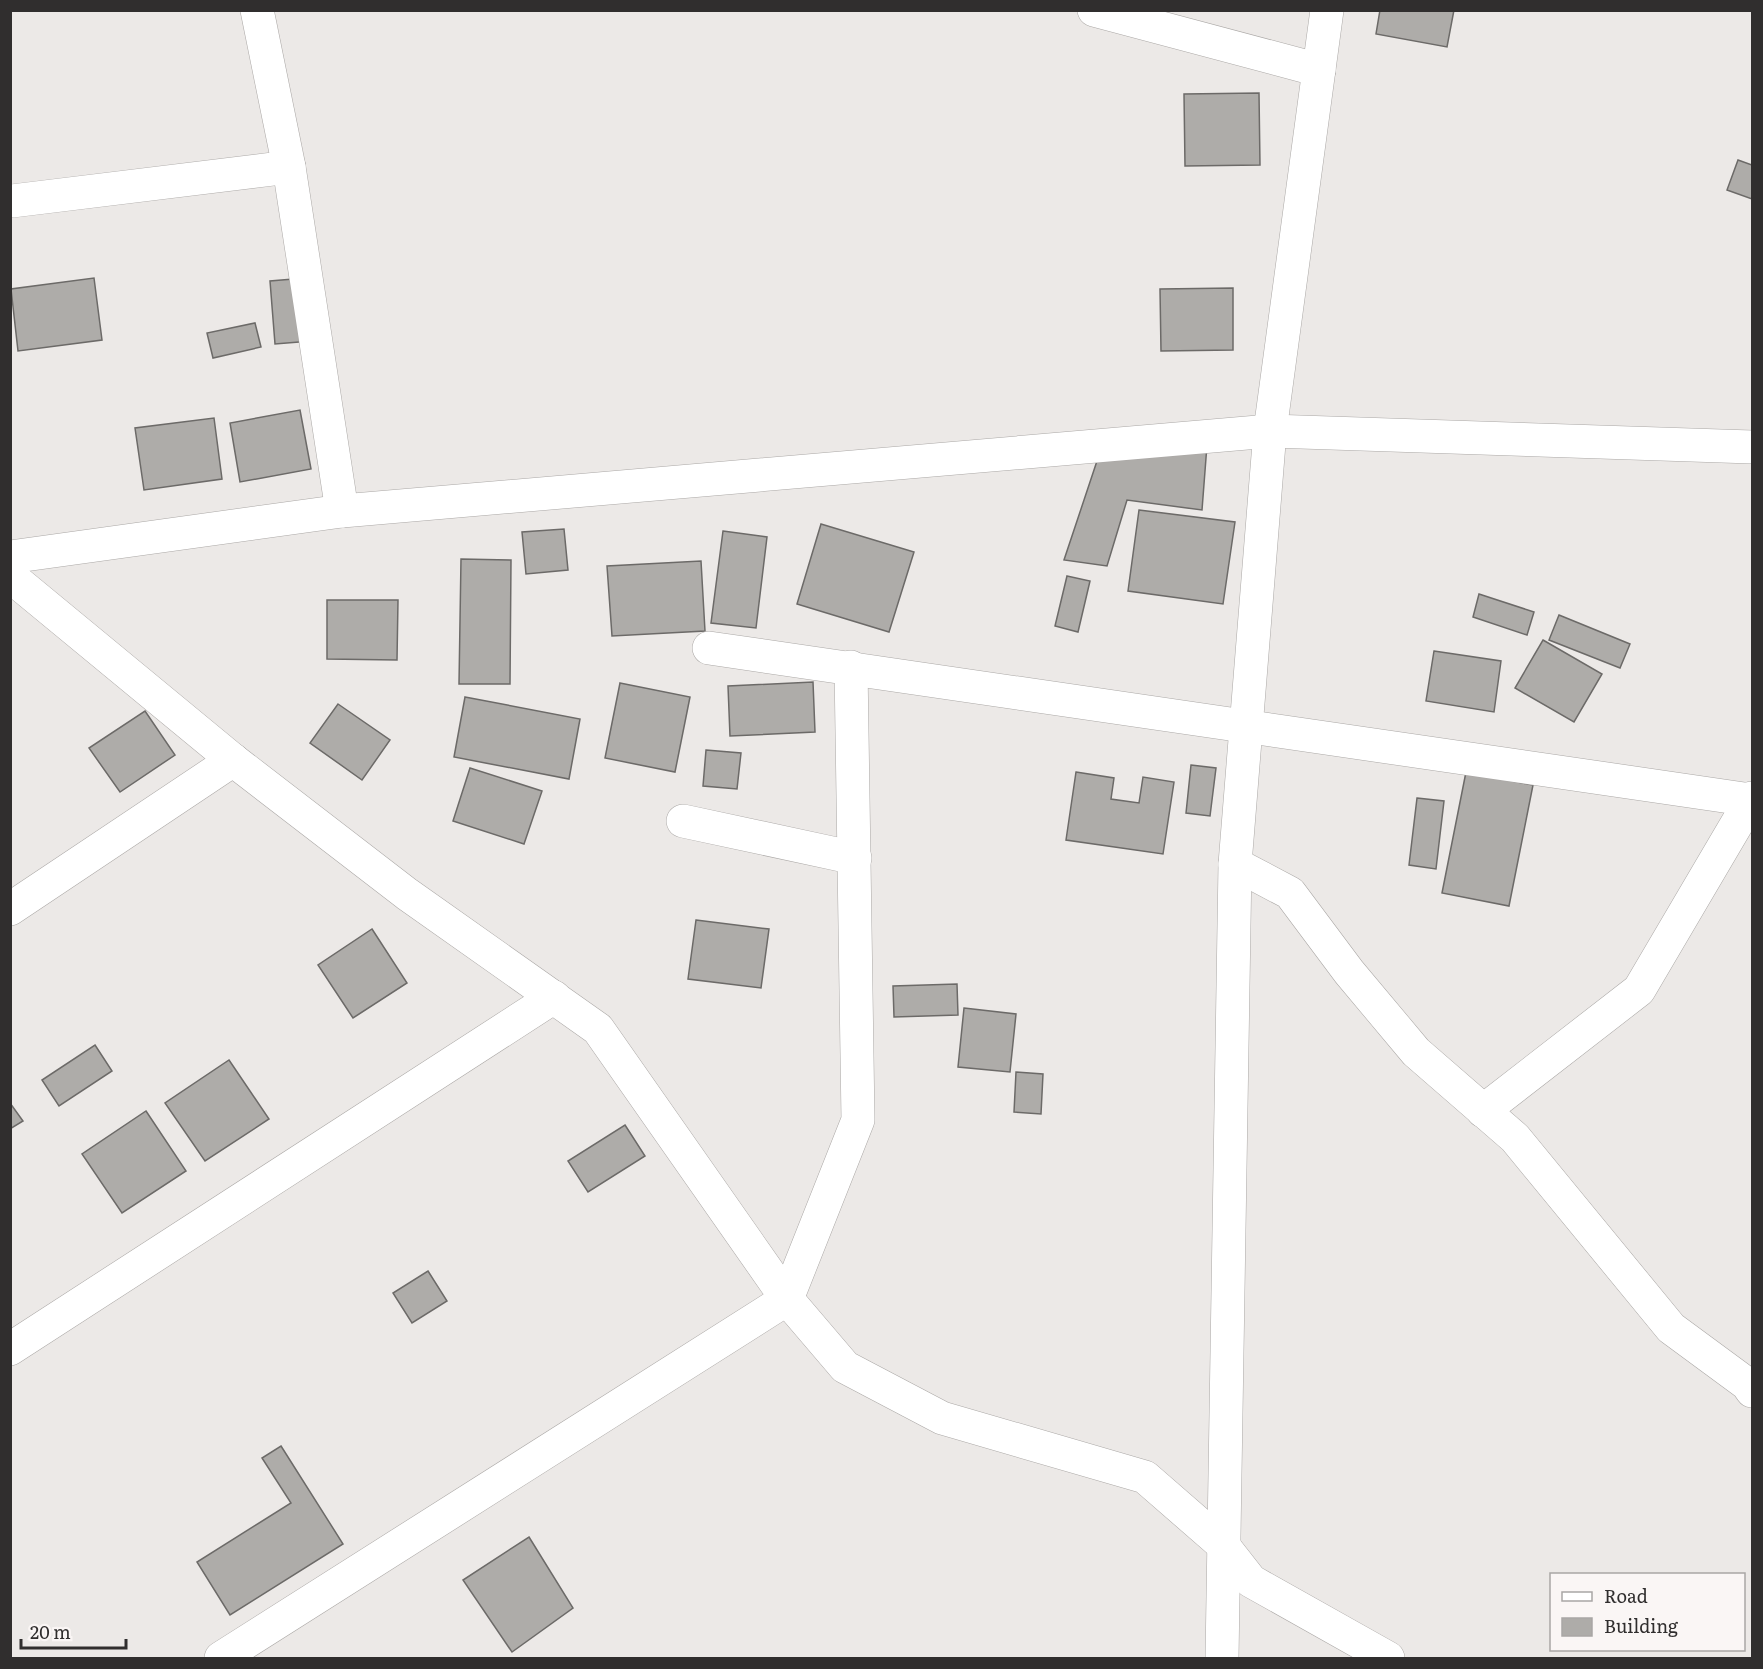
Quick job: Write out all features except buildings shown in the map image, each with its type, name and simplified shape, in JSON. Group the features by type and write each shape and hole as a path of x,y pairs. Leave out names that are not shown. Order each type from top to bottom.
{"street":[{"path":"257,10 289,167 342,511"},
{"path":"1094,10 1319,70"},
{"path":"1222,1659 1234,864 1270,431 1328,10"},
{"path":"12,201 289,167"},
{"path":"10,557 342,511 1270,431 1752,447"},
{"path":"10,576 233,760 407,894 598,1029 787,1299 845,1367 942,1418 1145,1477 1222,1544 1251,1581 1388,1659"},
{"path":"710,648 1752,799 1638,990 1484,1111"},
{"path":"221,1659 787,1299 858,1120 851,667"},
{"path":"10,909 233,760"},
{"path":"683,822 855,858"},
{"path":"1234,864 1290,893 1349,972 1416,1052 1515,1138 1671,1328 1747,1384 1752,1391"},
{"path":"10,1349 554,997"}]}
